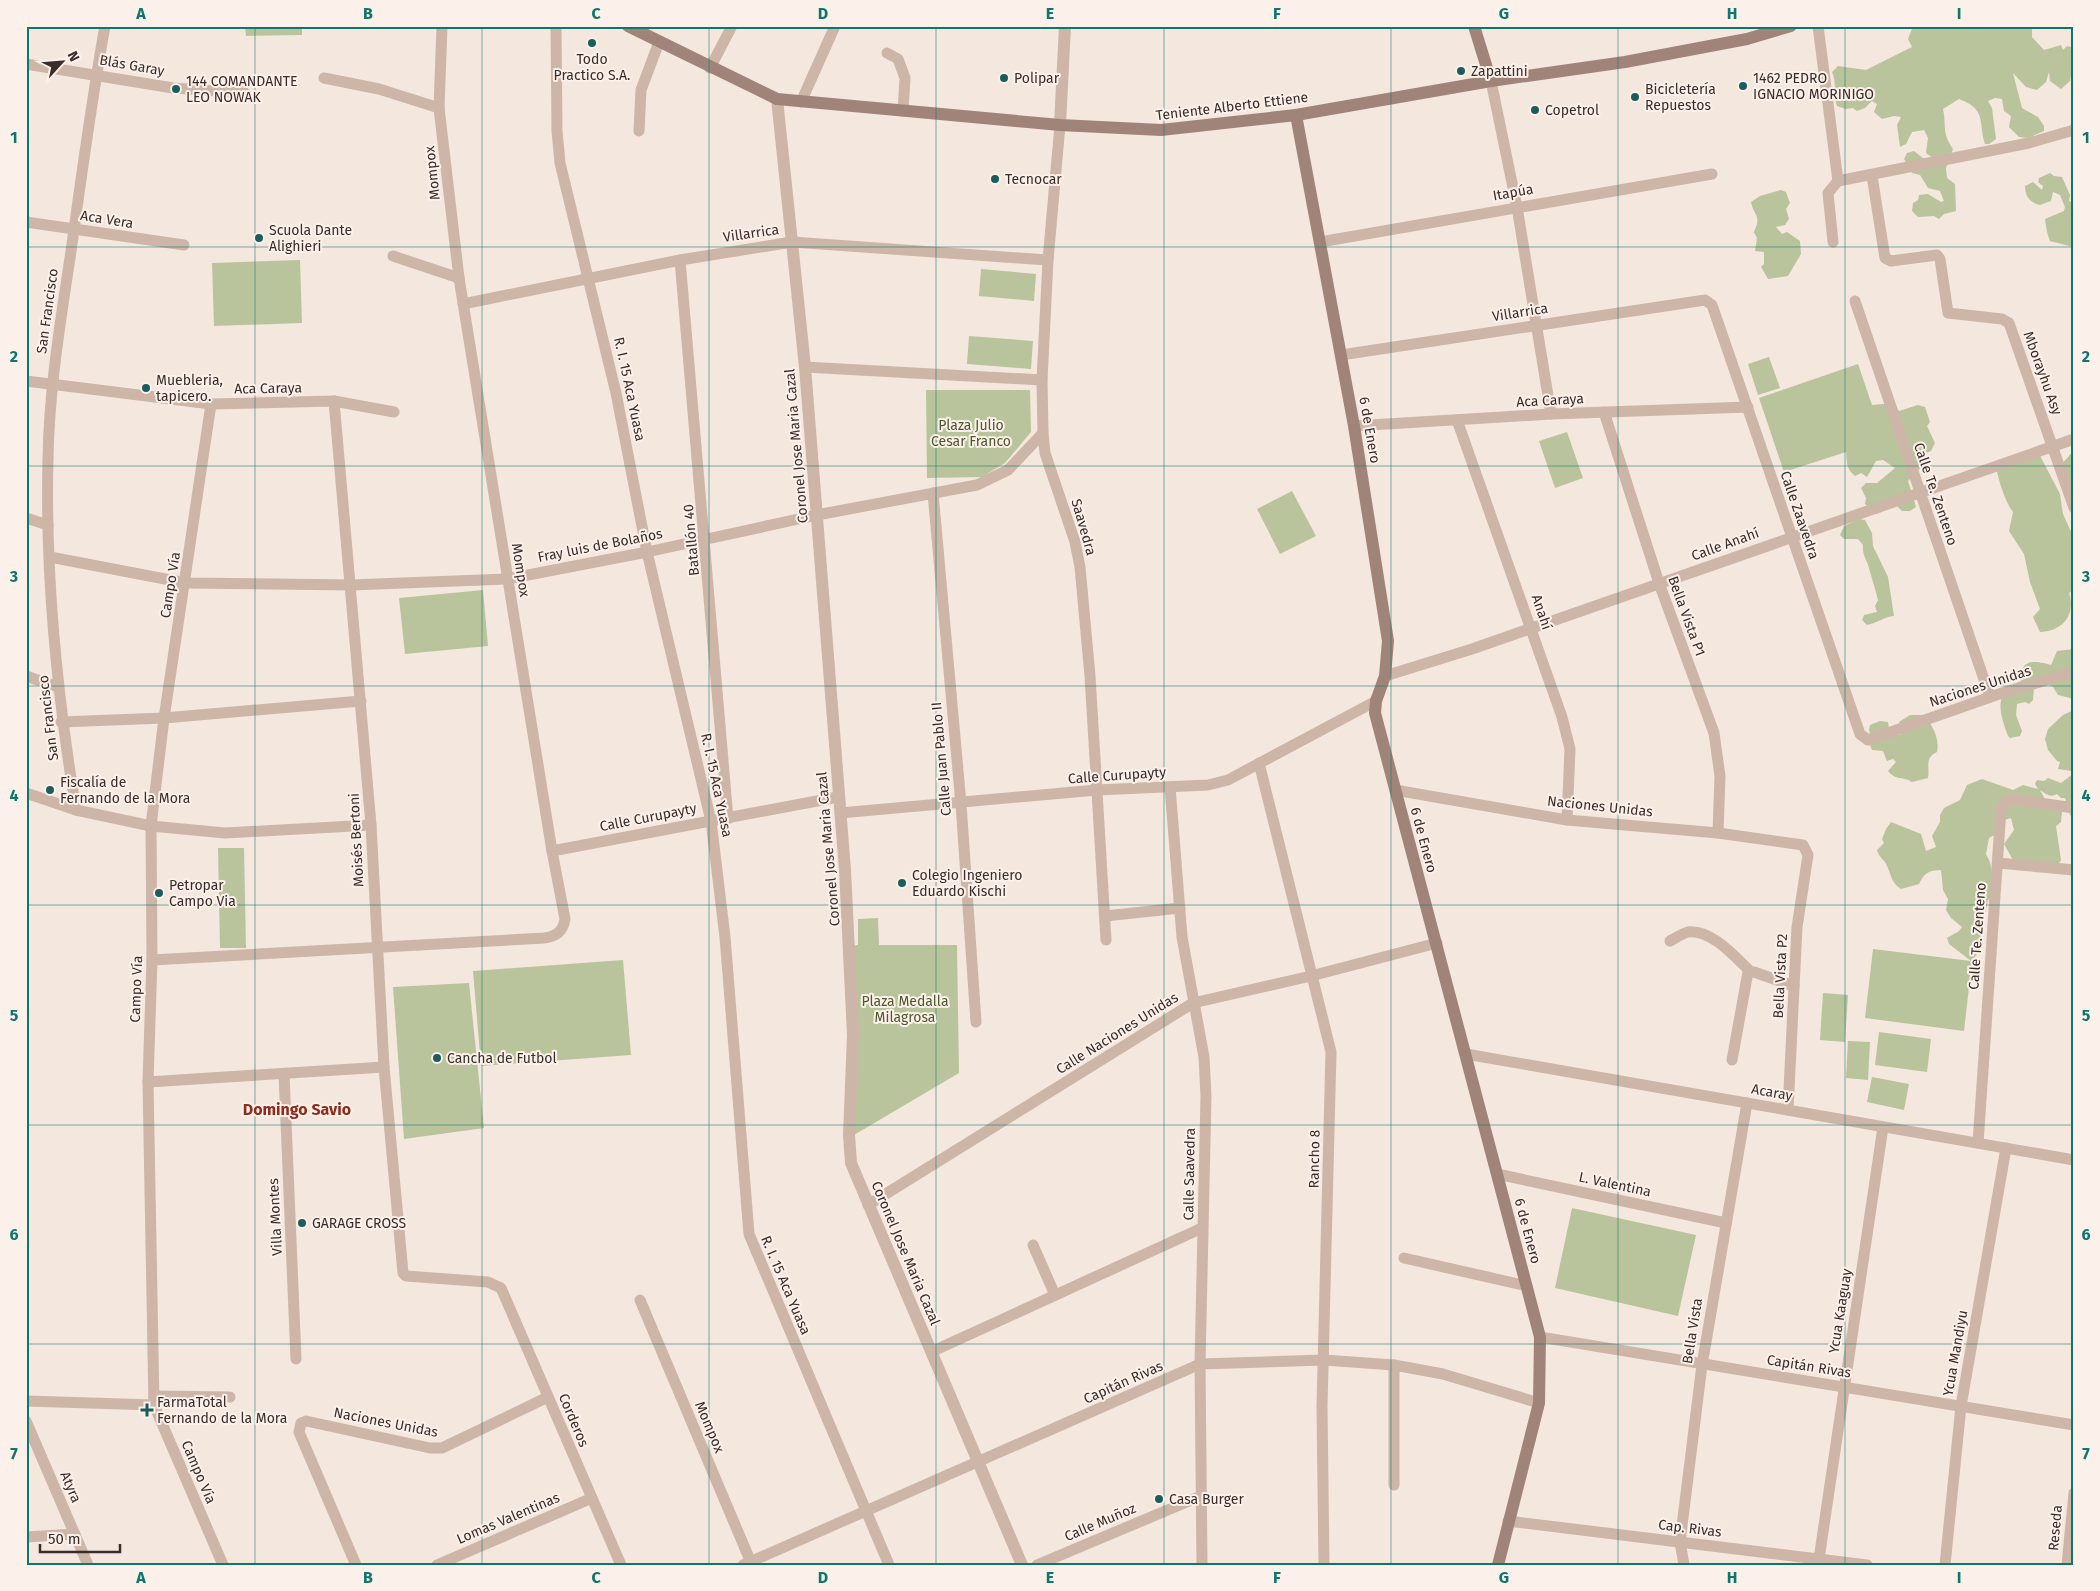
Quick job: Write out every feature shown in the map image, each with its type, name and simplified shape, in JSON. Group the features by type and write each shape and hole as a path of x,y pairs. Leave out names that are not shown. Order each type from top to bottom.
{"main road":[{"path":"1474,26 1491,82"},
{"name":"Teniente Alberto Ettiene","path":"636,28 710,68 777,99 1060,125 1161,130 1296,115 1491,82 1668,55 1747,39 1791,26"},
{"name":"6 de Enero","path":"1296,115 1354,426 1388,641 1385,676 1376,701 1375,713 1540,1337 1539,1403 1498,1565"}],"street":[{"name":"San Francisco","path":"76,810 61,722 58,687 48,525 48,458 52,383 96,74 105,26"},
{"name":"Mompox","path":"152,960 552,936 564,927 565,919 507,579 459,278 439,108 442,26"},
{"name":"R. I. 15 Aca Yuasa","path":"556,26 557,131 560,163 590,278 616,393 647,552 711,821 725,937 749,1234 889,1565"},
{"path":"710,68 732,26"},
{"path":"801,102 835,26"},
{"path":"1060,125 1065,26"},
{"path":"1818,26 1838,181"},
{"path":"639,131 641,90 659,42"},
{"path":"886,53 898,59 905,78 903,111"},
{"name":"Blás Garay","path":"26,64 173,88 245,93"},
{"path":"324,78 379,89 439,108"},
{"path":"1491,82 1517,207 1551,414"},
{"name":"Coronel Jose Maria Cazal","path":"777,99 805,367 850,939 853,1025 848,1135 850,1163 1022,1565"},
{"name":"Saavedra","path":"1060,125 1048,260 1042,380 1043,433 1045,452 1075,542 1080,567 1090,676 1106,940"},
{"path":"1834,242 1828,193 1838,181 1872,176 1897,168 2029,143 2074,130"},
{"name":"Itapúa","path":"1320,242 1712,174"},
{"name":"Mborayhu Asy","path":"1872,176 1885,258 1891,261 1937,255 1940,259 1948,312 2002,319 2009,323 2074,508"},
{"name":"Aca Vera","path":"26,222 184,245"},
{"name":"Villarrica","path":"463,304 680,260 792,242 1048,260"},
{"path":"393,256 459,278"},
{"name":"Batallón 40","path":"680,260 706,539 728,818"},
{"name":"Villarrica","path":"1341,355 1535,324 1705,300"},
{"name":"Calle Zaavedra","path":"1705,300 1712,305 1860,734 1868,740"},
{"name":"Calle Te. Zenteno","path":"1855,301 1990,697"},
{"path":"805,367 1042,380"},
{"name":"Aca Caraya","path":"26,381 211,404 334,401 394,412"},
{"name":"Moisés Bertoni","path":"334,401 371,826 384,1067 403,1272 406,1276 488,1282 501,1288"},
{"name":"Campo Vía","path":"211,404 186,583 164,718 151,826 152,960 148,1082 154,1400 223,1565"},
{"name":"Aca Caraya","path":"1354,426 1551,414 1748,407"},
{"name":"Bella Vista P1","path":"1604,412 1659,583 1714,733 1720,776 1718,833"},
{"name":"Anahí","path":"1457,420 1562,717 1570,749 1566,820"},
{"name":"Fray luis de Bolaños","path":"50,557 186,583 351,585 507,579 647,552 816,515 977,485 995,478 1020,460 1043,433"},
{"name":"Calle Anahí","path":"1385,676 1532,628 1791,536 2074,439"},
{"name":"Calle Juan Pablo II","path":"933,493 960,804 976,1022"},
{"path":"26,518 48,525"},
{"name":"Naciones Unidas","path":"1868,740 1990,697 2074,672"},
{"path":"26,676 58,687"},
{"path":"61,722 164,718 361,701"},
{"name":"Calle Curupayty","path":"840,813 960,804 1097,790 1208,785 1228,780 1376,701"},
{"name":"Rancho 8","path":"1259,763 1331,1052 1324,1360 1324,1565"},
{"name":"Calle Saavedra","path":"1170,787 1180,908 1193,1003 1204,1057 1206,1096 1200,1364 1202,1565"},
{"name":"Naciones Unidas","path":"1395,790 1566,820 1718,833 1803,846"},
{"path":"26,793 76,810 151,826 225,833 371,826"},
{"name":"Calle Curupayty","path":"552,850 838,797"},
{"name":"Calle Te. Zenteno","path":"1978,1144 2001,808 2005,802 2012,799 2074,808"},
{"name":"Bella Vista P2","path":"1788,1110 1797,927 1808,856 1803,846"},
{"path":"1998,863 2074,870"},
{"path":"1105,916 1180,908"},
{"path":"1670,941 1690,932 1704,935 1720,944 1750,971 1794,986"},
{"name":"Calle Naciones Unidas","path":"868,1204 1193,1003 1312,976 1437,943"},
{"path":"1732,1060 1747,974 1750,971"},
{"name":"Acaray","path":"1466,1054 2074,1160"},
{"path":"148,1082 384,1067"},
{"name":"Villa Montes","path":"284,1074 296,1360"},
{"name":"Bella Vista","path":"1684,1565 1680,1542 1702,1365 1747,1103"},
{"name":"Ycua Kaaguay","path":"1819,1559 1883,1127"},
{"name":"Ycua Mandiyu","path":"1945,1565 1962,1406 2006,1148"},
{"name":"L. Valentina","path":"1498,1174 1726,1223"},
{"path":"931,1352 1202,1228"},
{"path":"1033,1244 1055,1295"},
{"path":"1404,1258 1527,1286"},
{"name":"Corderos","path":"501,1288 620,1565"},
{"name":"Mompox","path":"640,1300 748,1564"},
{"name":"Capitán Rivas","path":"1540,1337 2074,1425"},
{"name":"Capitán Rivas","path":"748,1564 1200,1364 1324,1360 1394,1365 1443,1374 1539,1403"},
{"path":"1394,1365 1394,1485"},
{"path":"26,1401 154,1400 230,1397"},
{"name":"Naciones Unidas","path":"356,1565 299,1432 299,1426 306,1421 430,1448 442,1448 548,1397"},
{"name":"Atyra","path":"26,1421 88,1565"},
{"name":"Reseda","path":"2067,1565 2074,1494"},
{"name":"Calle Muñoz","path":"1037,1565 1202,1496"},
{"name":"Lomas Valentinas","path":"437,1565 592,1498"},
{"name":"Cap. Rivas","path":"1508,1521 1867,1565"},
{"path":"26,1537 75,1534"}],"green space":[{"path":"245,26 302,26 302,35 246,36"},
{"path":"1913,26 2032,26 2032,37 2044,50 2061,45 2063,50 2067,46 2074,48 2074,73 2071,75 2070,81 2061,89 2050,81 2049,72 2046,82 2037,90 2026,87 2013,73 2022,108 2038,117 2044,126 2044,131 2028,138 2019,137 2009,127 2011,116 2004,111 2002,99 1995,98 1988,101 1992,108 1996,139 1989,144 1985,144 1980,117 1974,107 1959,99 1943,109 1946,133 1953,149 1946,168 1947,178 1955,184 1956,211 1944,214 1939,219 1934,216 1918,217 1912,211 1913,203 1918,200 1919,195 1928,194 1941,202 1944,201 1940,191 1928,188 1920,175 1912,173 1904,159 1907,153 1914,151 1933,166 1936,160 1926,153 1928,138 1924,130 1912,132 1906,144 1900,147 1897,125 1901,117 1894,116 1882,119 1874,112 1877,104 1872,101 1865,108 1857,111 1853,108 1846,109 1837,106 1835,97 1832,72 1838,66 1866,70 1912,47 1908,39"},
{"path":"2050,173 2054,176 2062,177 2070,195 2069,201 2074,203 2073,247 2050,241 2047,233 2045,219 2064,211 2065,207 2060,195 2053,192 2051,201 2040,205 2031,201 2026,193 2025,186 2033,182 2042,190 2043,186 2038,182 2039,178"},
{"path":"1781,190 1786,192 1790,203 1786,209 1789,219 1785,225 1776,227 1782,234 1787,232 1800,241 1801,254 1788,276 1768,279 1761,267 1764,264 1764,252 1755,251 1757,238 1754,232 1757,216 1751,202 1760,196"},
{"path":"300,260 302,323 214,326 212,263"},
{"path":"981,269 1036,274 1034,301 979,296"},
{"path":"969,336 1033,341 1031,369 967,364"},
{"path":"1769,357 1780,388 1758,395 1748,364"},
{"path":"1858,364 1872,405 1893,403 1899,411 1918,405 1925,407 1930,422 1927,426 1935,443 1931,451 1923,454 1924,464 1908,481 1916,507 1910,511 1902,511 1896,505 1877,514 1865,504 1866,498 1861,488 1866,483 1877,483 1895,468 1883,460 1876,461 1867,477 1861,473 1855,476 1850,471 1847,465 1846,452 1784,472 1759,398"},
{"name":"Plaza Julio Cesar Franco","path":"926,390 1030,390 1031,432 1005,463 982,477 927,478"},
{"path":"1567,432 1583,478 1555,488 1539,441"},
{"path":"2036,448 2060,494 2063,514 2073,536 2074,589 2069,593 2071,609 2069,615 2055,629 2040,632 2033,617 2040,609 2030,582 2024,554 2009,531 2013,512 2002,490 1996,466"},
{"path":"2074,450 2074,498 2062,464"},
{"path":"1292,491 1316,536 1280,554 1257,509"},
{"path":"1859,519 1865,520 1872,533 1873,546 1888,577 1894,616 1867,625 1862,620 1864,615 1877,612 1875,606 1878,600 1864,555 1863,545 1858,539 1844,539 1840,535 1844,526"},
{"path":"483,590 488,646 405,654 399,598"},
{"path":"2074,649 2074,699 2058,695 2053,687 2045,683 2034,687 2033,700 2029,704 2025,702 2017,704 2016,715 2022,731 2020,736 2010,738 2002,719 2001,711 2002,696 2006,690 2021,681 2023,668 2028,663 2036,662 2051,665 2057,651"},
{"path":"2074,710 2073,769 2071,771 2058,769 2060,762 2048,750 2045,739 2048,729 2063,715"},
{"path":"1910,715 1923,715 1932,727 1938,747 1937,752 1930,757 1928,763 1928,778 1912,782 1894,776 1888,771 1896,762 1893,759 1887,761 1883,751 1872,750 1869,730 1870,725 1880,721 1888,722 1890,735 1901,735 1899,722"},
{"path":"2074,773 2074,818 2070,815 2065,798 2061,798 2057,794 2048,795 2040,790 2046,801 2059,805 2062,812 2061,822 2056,826 2061,860 2056,868 2033,866 2024,860 2013,860 2004,844 2014,830 2011,818 2001,821 2000,832 1989,838 1986,854 1990,862 1996,893 1988,900 1977,954 1972,961 1964,1031 1865,1018 1873,949 1971,961 1949,944 1947,938 1962,927 1951,918 1946,910 1948,899 1943,890 1941,870 1925,875 1919,884 1901,889 1893,882 1886,864 1877,850 1884,843 1882,839 1891,822 1921,834 1926,851 1936,847 1932,836 1940,822 1940,815 1944,808 1960,800 1967,785 1982,779 2013,790 2023,785 2038,789 2035,784 2037,780 2044,781 2048,778 2061,783"},
{"path":"218,848 244,848 246,948 220,948"},
{"name":"Plaza Medalla Milagrosa","path":"878,918 879,945 957,945 959,1073 854,1135 852,946 858,945 858,919"},
{"path":"623,960 631,1055 481,1066 473,971"},
{"name":"Cancha de Futbol","path":"469,983 484,1128 404,1139 393,987"},
{"path":"1823,993 1848,995 1845,1042 1820,1040"},
{"path":"1879,1032 1931,1039 1927,1072 1875,1065"},
{"path":"1848,1041 1870,1042 1868,1080 1846,1078"},
{"path":"1872,1077 1909,1084 1904,1110 1867,1102"},
{"path":"1572,1208 1696,1235 1678,1316 1555,1288"}],"place":[{"name":"Todo Practico S.A.","path":"592,43"},
{"name":"Zapattini","path":"1461,71"},
{"name":"Polipar","path":"1004,78"},
{"name":"1462 PEDRO IGNACIO MORINIGO","path":"1743,86"},
{"name":"144 COMANDANTE LEO NOWAK","path":"176,89"},
{"name":"Bicicletería Repuestos","path":"1635,97"},
{"name":"Copetrol","path":"1535,110"},
{"name":"Tecnocar","path":"995,179"},
{"name":"Scuola Dante Alighieri","path":"259,238"},
{"name":"Muebleria, tapicero.","path":"146,388"},
{"name":"Fiscalía de Fernando de la Mora","path":"50,790"},
{"name":"Colegio Ingeniero Eduardo Kischi","path":"902,883"},
{"name":"Petropar Campo Via","path":"159,893"},
{"name":"Cancha de Futbol","path":"437,1058"},
{"name":"GARAGE CROSS","path":"302,1223"},
{"name":"FarmaTotal Fernando de la Mora","path":"147,1410"},
{"name":"Casa Burger","path":"1159,1499"}],"district":[{"name":"Domingo Savio","path":"297,1109"}]}
